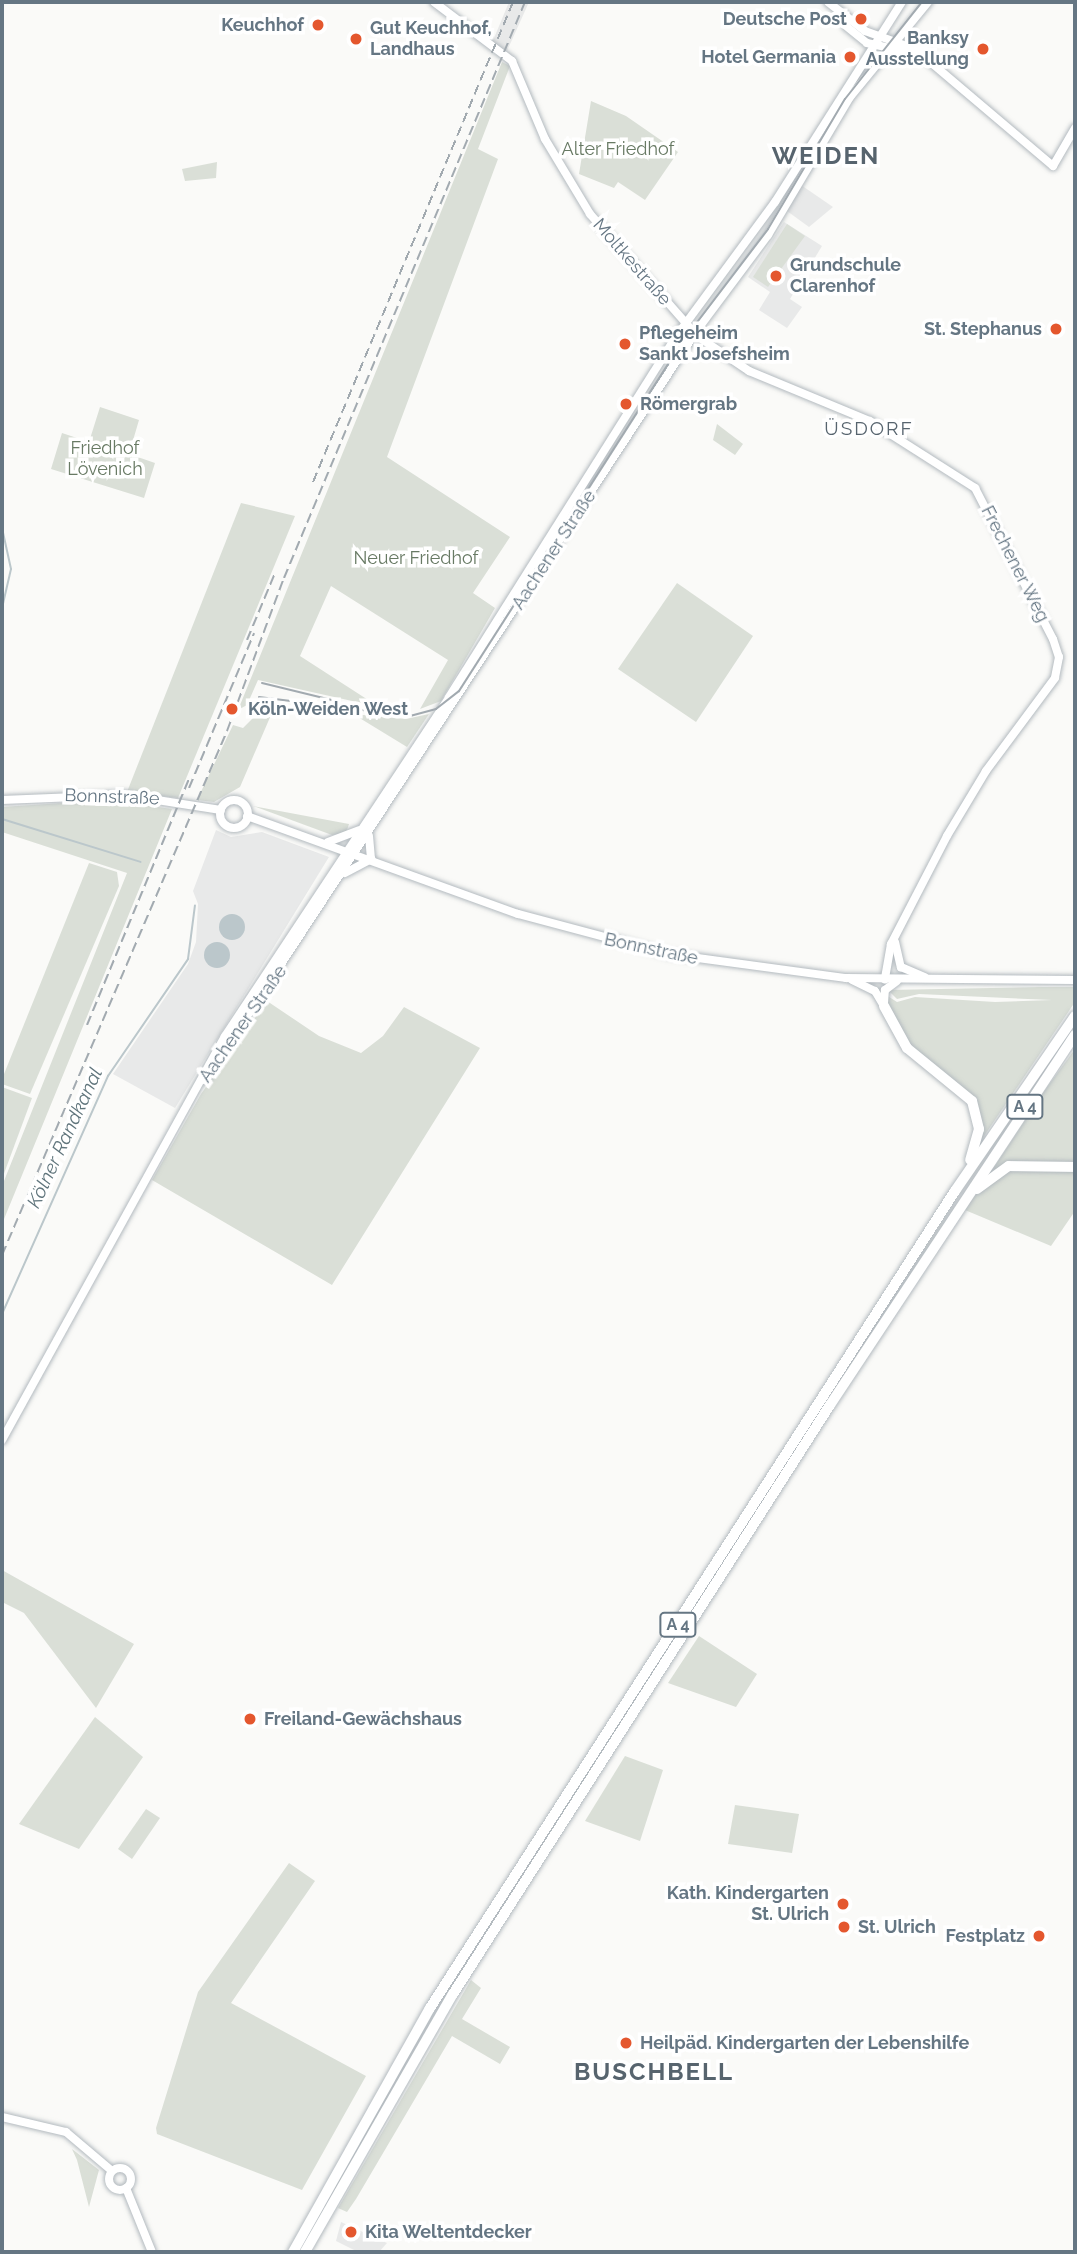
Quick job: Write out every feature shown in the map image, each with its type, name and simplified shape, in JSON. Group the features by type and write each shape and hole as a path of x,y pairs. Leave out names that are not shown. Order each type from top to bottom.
{"highway":[{"path":"884,1006 901,1042 960,1086 977,1113 977,1143 955,1191"},
{"name":"A 4","path":"293,2252 319,2213 466,1963 955,1191 1075,1016"},
{"name":"A 4","path":"466,1963 958,1209 1075,1035"},
{"path":"958,1209 1005,1168 1075,1167"},
{"name":"A 4","path":"305,2252 319,2213"}],"main road":[{"name":"Moltkestraße","path":"433,2 512,61 545,139 590,214 687,325"},
{"path":"822,2 877,40"},
{"path":"828,2 852,25 877,40 923,56 1053,166 1075,128"},
{"name":"Aachener Straße","path":"2,1440 225,1036 346,849 450,697 514,589 687,325 775,202 902,2"},
{"name":"Aachener Straße","path":"187,1105 345,873 695,333 768,235 850,97 928,2"},
{"path":"907,29 942,72"},
{"name":"Frechener Weg","path":"687,325 749,371 870,421 969,483 1057,649 1055,678 986,771 898,928 885,979"},
{"path":"586,480 599,481 597,465"},
{"path":"514,589 510,604 518,606"},
{"name":"Bonnstraße","path":"2,800 125,795 220,810"},
{"path":"235,800 243,804 247,816 232,827 224,823 220,810 235,800"},
{"name":"Bonnstraße","path":"247,816 328,842 518,914 624,945 774,971 846,978 1075,980"},
{"path":"328,842 359,830"},
{"path":"345,873 371,859 369,836"},
{"name":"Frechener Weg","path":"898,928 897,962 906,971 934,980"},
{"path":"846,978 875,991 884,1006"},
{"path":"884,1006 885,990 900,979"},
{"path":"2,2118 53,2127 81,2140 112,2171 129,2172 126,2188 152,2252"},
{"path":"112,2171 111,2185 126,2188"}],"shaded area":[{"path":"509,2 529,2 507,51 492,43"},
{"path":"801,185 833,207 809,227 787,211"},
{"name":"Grundschule Clarenhof","path":"784,222 822,246 790,299 802,307 787,328 759,310 770,292 748,277"},
{"path":"216,830 231,837 262,832 329,857 175,1108 113,1074 188,964 196,942 198,904 193,891"},
{"path":"232,914 241,918 245,927 241,936 232,940 223,936 219,927 223,918"},
{"path":"217,942 226,946 230,955 226,964 217,968 208,964 204,955 208,946"},
{"name":"Kita Weltentdecker","path":"341,2222 387,2243 379,2252 358,2252 336,2241"}],"green space":[{"name":"Neuer Friedhof","path":"502,62 510,66 478,149 498,159 387,457 510,537 473,593 495,608 441,701 420,709 448,660 331,586 300,656 379,707 258,680 247,705 238,710"},
{"name":"Alter Friedhof","path":"591,101 626,116 678,152 645,200 618,182 614,188 579,174"},
{"path":"217,162 216,178 185,181 182,169"},
{"path":"787,224 805,236 768,287 753,277"},
{"name":"Friedhof Lövenich","path":"100,407 139,420 129,454 155,463 144,498 51,469 62,433 89,442"},
{"path":"717,424 743,444 735,455 713,440"},
{"path":"241,503 295,516 178,798 127,792"},
{"path":"677,583 753,636 696,722 618,669"},
{"path":"257,714 271,715 240,787 214,802 197,800 233,725 243,728"},
{"path":"353,714 406,719 429,714 407,747"},
{"path":"108,800 172,809 2,1224 2,1186 127,873 2,832 2,807"},
{"path":"253,806 349,824 346,833 332,835"},
{"path":"89,863 117,872 119,886 30,1094 2,1084 2,1079"},
{"path":"1075,987 1075,1002 980,1142 972,1096 918,1055 891,1021 886,995 897,1002 915,997 995,1002 1052,1000 919,994 897,999 888,990"},
{"path":"267,1001 319,1036 361,1053 383,1036 404,1007 480,1048 332,1285 152,1180 201,1094"},
{"path":"1075,1049 1075,1164 993,1169 1045,1090"},
{"path":"2,1087 32,1098 2,1179"},
{"path":"1007,1170 1075,1170 1075,1211 1051,1246 965,1210 977,1192"},
{"path":"2,1570 134,1644 96,1708 24,1613 2,1602"},
{"path":"699,1636 757,1674 736,1707 668,1683"},
{"path":"95,1717 143,1757 79,1849 19,1824"},
{"path":"625,1756 663,1770 640,1841 585,1821"},
{"path":"735,1805 799,1814 792,1853 728,1844"},
{"path":"146,1809 160,1818 132,1859 118,1849"},
{"path":"289,1863 315,1881 231,2003 366,2076 302,2190 157,2134 156,2128 198,1992"},
{"path":"471,1980 481,1988 462,2019 510,2047 500,2064 452,2036 356,2199 347,2212 338,2208"},
{"path":"72,2149 99,2170 89,2207 77,2160"}],"waterway":[{"name":"Kölner Randkanal","path":"2,528 11,569 2,608"},
{"name":"Kölner Randkanal","path":"2,819 141,862"},
{"name":"Kölner Randkanal","path":"2,1314 108,1076 188,959 195,905"}],"tram line":[{"path":"259,697 410,716 436,709 459,691 682,342 768,229 845,99 922,2"},
{"path":"262,683 336,701"}],"railway":[{"path":"313,482 513,2"},
{"path":"2,1255 227,731 284,578 525,2"},
{"path":"247,640 275,573"},
{"path":"189,788 254,633"},
{"path":"87,1025 189,779"}],"place":[{"name":"Deutsche Post","path":"861,19"},
{"name":"Keuchhof","path":"318,25"},
{"name":"Gut Keuchhof, Landhaus","path":"356,39"},
{"name":"Banksy Ausstellung","path":"983,49"},
{"name":"Hotel Germania","path":"850,57"},
{"name":"Grundschule Clarenhof","path":"776,276"},
{"name":"St. Stephanus","path":"1056,329"},
{"name":"Pflegeheim Sankt Josefsheim","path":"625,344"},
{"name":"Römergrab","path":"626,404"},
{"name":"Köln-Weiden West","path":"232,709"},
{"name":"Freiland-Gewächshaus","path":"250,1719"},
{"name":"Kath. Kindergarten St. Ulrich","path":"843,1904"},
{"name":"St. Ulrich","path":"844,1927"},
{"name":"Festplatz","path":"1039,1936"},
{"name":"Heilpäd. Kindergarten der Lebenshilfe","path":"626,2043"},
{"name":"Kita Weltentdecker","path":"351,2232"}],"district":[{"name":"WEIDEN","path":"826,156"},
{"name":"ÜSDORF","path":"869,429"},
{"name":"BUSCHBELL","path":"654,2072"}]}
